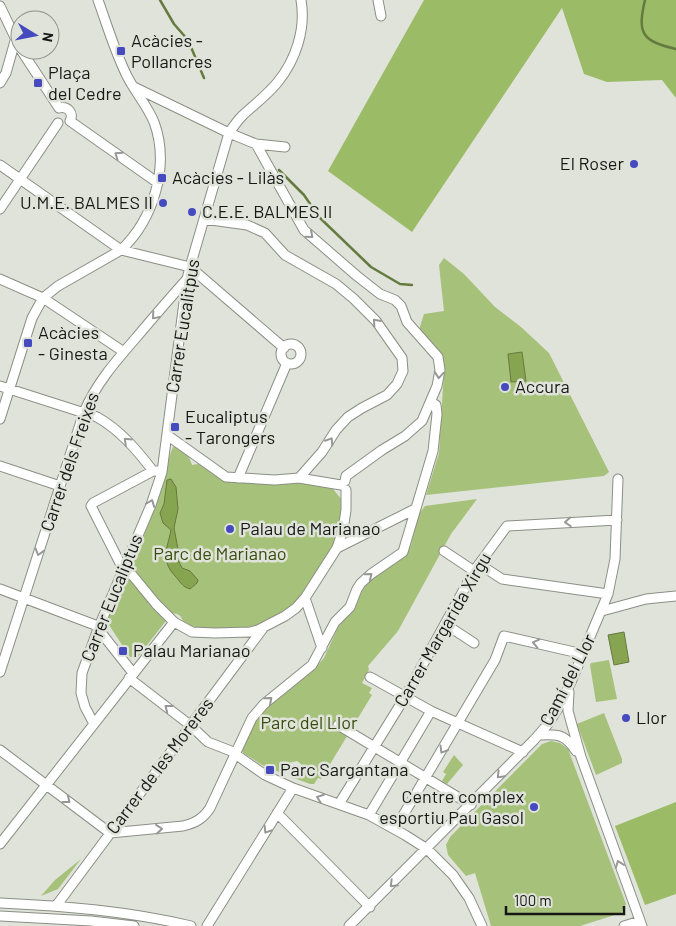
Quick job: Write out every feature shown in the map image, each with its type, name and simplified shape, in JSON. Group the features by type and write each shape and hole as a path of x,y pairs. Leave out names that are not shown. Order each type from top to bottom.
{"street":[{"path":"0,419 32,318 43,298 58,286 121,250 127,244 146,217 158,183 160,160 156,132 143,100 127,75 98,0"},
{"name":"Carrer Eucalitpus","path":"157,471 167,434 187,279 229,133 242,116 278,83 290,63 301,31 301,0"},
{"path":"378,0 381,16"},
{"path":"0,6 10,27"},
{"path":"0,83 12,60"},
{"path":"28,60 59,108"},
{"path":"134,87 256,144 285,147"},
{"path":"59,108 65,108 70,111 72,116 70,121 63,125 58,123 54,115 59,108"},
{"path":"70,121 158,183"},
{"path":"0,210 58,123"},
{"path":"0,386 97,417 111,426 157,471 91,505 123,570 133,576 174,622 192,632 250,632 264,627 296,608 305,598 337,548 344,523 344,485 346,476 405,436 422,421 437,386 440,370 438,357 407,322 401,306 395,300 380,294 357,276 304,230 256,144"},
{"path":"0,165 121,250 190,267 284,348"},
{"path":"204,219 247,225 265,233 285,255 336,284 349,295 376,321 402,358 403,370 397,384 387,395 348,417 336,430 322,452 299,478"},
{"path":"0,278 43,298 124,352"},
{"name":"Carrer dels Freixes","path":"0,672 84,412 97,385 187,279"},
{"path":"289,344 296,345 301,352 298,361 293,364 287,363 282,356 284,348 289,344"},
{"path":"238,478 287,363"},
{"path":"0,750 110,833 183,826 203,818 210,808 257,712 264,704 312,665 335,622 350,607 362,582 403,552 433,451 436,405 431,402"},
{"path":"167,434 223,476 275,480 299,478 344,485"},
{"path":"0,466 60,486"},
{"name":"Carrer Eucaliptus","path":"94,724 83,701 81,683 85,662 151,505 157,471"},
{"name":"Camí del Llor","path":"349,926 471,805 554,716 571,682 608,594 615,560 618,479"},
{"path":"337,548 415,509"},
{"name":"Carrer Margarida Xirgu","path":"339,804 405,697 476,567 507,526 617,520"},
{"path":"444,551 502,579 608,594"},
{"path":"0,589 95,625 131,676 208,742 224,748 266,775 293,788 369,815 427,849 453,875 469,898 482,926"},
{"path":"602,611 646,599 676,596"},
{"path":"305,598 322,648"},
{"path":"1,842 174,622"},
{"path":"445,624 474,643"},
{"name":"Carrer de les Moreres","path":"56,906 264,627"},
{"path":"395,829 459,724 495,660 504,636 583,654"},
{"path":"370,677 432,711 522,752"},
{"path":"571,682 568,711 581,757 641,923 624,926"},
{"path":"369,815 432,711"},
{"path":"338,725 471,805"},
{"path":"538,735 555,735 565,738 581,757"},
{"path":"207,926 293,788"},
{"path":"277,813 370,907"},
{"path":"0,903 56,906 140,916 191,926"},
{"path":"0,916 46,922 98,921 134,926"}],"green space":[{"name":"Accura","path":"444,258 464,274 495,307 521,327 549,353 609,472 604,476 426,495 439,453 444,371 442,359 419,330 424,314 444,311 439,265"},
{"name":"Parc de Marianao","path":"174,446 186,453 192,465 198,464 226,481 271,484 296,482 333,489 342,500 340,527 328,554 313,579 297,601 278,615 250,627 220,629 191,626 184,623 179,615 172,613 137,658 130,657 109,625 108,617 136,555 162,489 170,454"},
{"name":"Parc del Llor","path":"477,499 451,534 398,631 368,666 369,670 362,683 372,688 369,693 372,695 321,779 318,778 314,784 310,784 294,778 301,771 301,764 297,761 284,764 279,772 262,765 242,752 255,721 265,709 315,668 324,658 338,627 353,610 366,583 406,554 411,545 418,515 425,506"},
{"path":"609,660 617,699 596,702 590,665 591,663"},
{"path":"604,713 622,763 596,775 577,724"},
{"path":"551,741 560,743 568,749 626,904 621,913 580,926 491,926 475,873 466,876 448,855 446,845 450,837 542,744"},
{"path":"454,755 463,765 447,784 442,781 446,774 443,772"},
{"path":"81,859 58,889 41,896 55,880"}],"shaded area":[{"path":"424,0 676,0 676,98 662,80 607,82 584,74 562,8 412,232 328,171"},
{"path":"522,352 526,381 511,382 508,354"},
{"path":"171,479 176,487 178,509 174,528 178,560 182,568 190,571 198,580 190,589 183,585 170,570 166,559 171,530 163,523 160,513 164,504 167,480"},
{"path":"624,632 629,662 614,665 608,635"},
{"path":"676,802 676,894 645,905 615,826"}],"waterway":[{"path":"160,0 174,24 188,40 204,78"},
{"path":"645,0 642,21 642,28 645,34 656,43 676,49"},
{"path":"279,170 304,195 319,217 371,267 400,284 412,285"}],"place":[{"name":"Acàcies - Pollancres","path":"121,51"},
{"name":"Plaça del Cedre","path":"38,83"},
{"name":"El Roser","path":"634,164"},
{"name":"Acàcies - Lilàs","path":"162,178"},
{"name":"U.M.E. BALMES II","path":"163,203"},
{"name":"C.E.E. BALMES II","path":"192,212"},
{"name":"Acàcies - Ginesta","path":"28,343"},
{"name":"Accura","path":"505,387"},
{"name":"Eucaliptus - Tarongers","path":"175,427"},
{"name":"Palau de Marianao","path":"230,529"},
{"name":"Palau Marianao","path":"123,651"},
{"name":"Llor","path":"626,718"},
{"name":"Parc Sargantana","path":"270,770"},
{"name":"Centre complex esportiu Pau Gasol","path":"534,807"}]}
